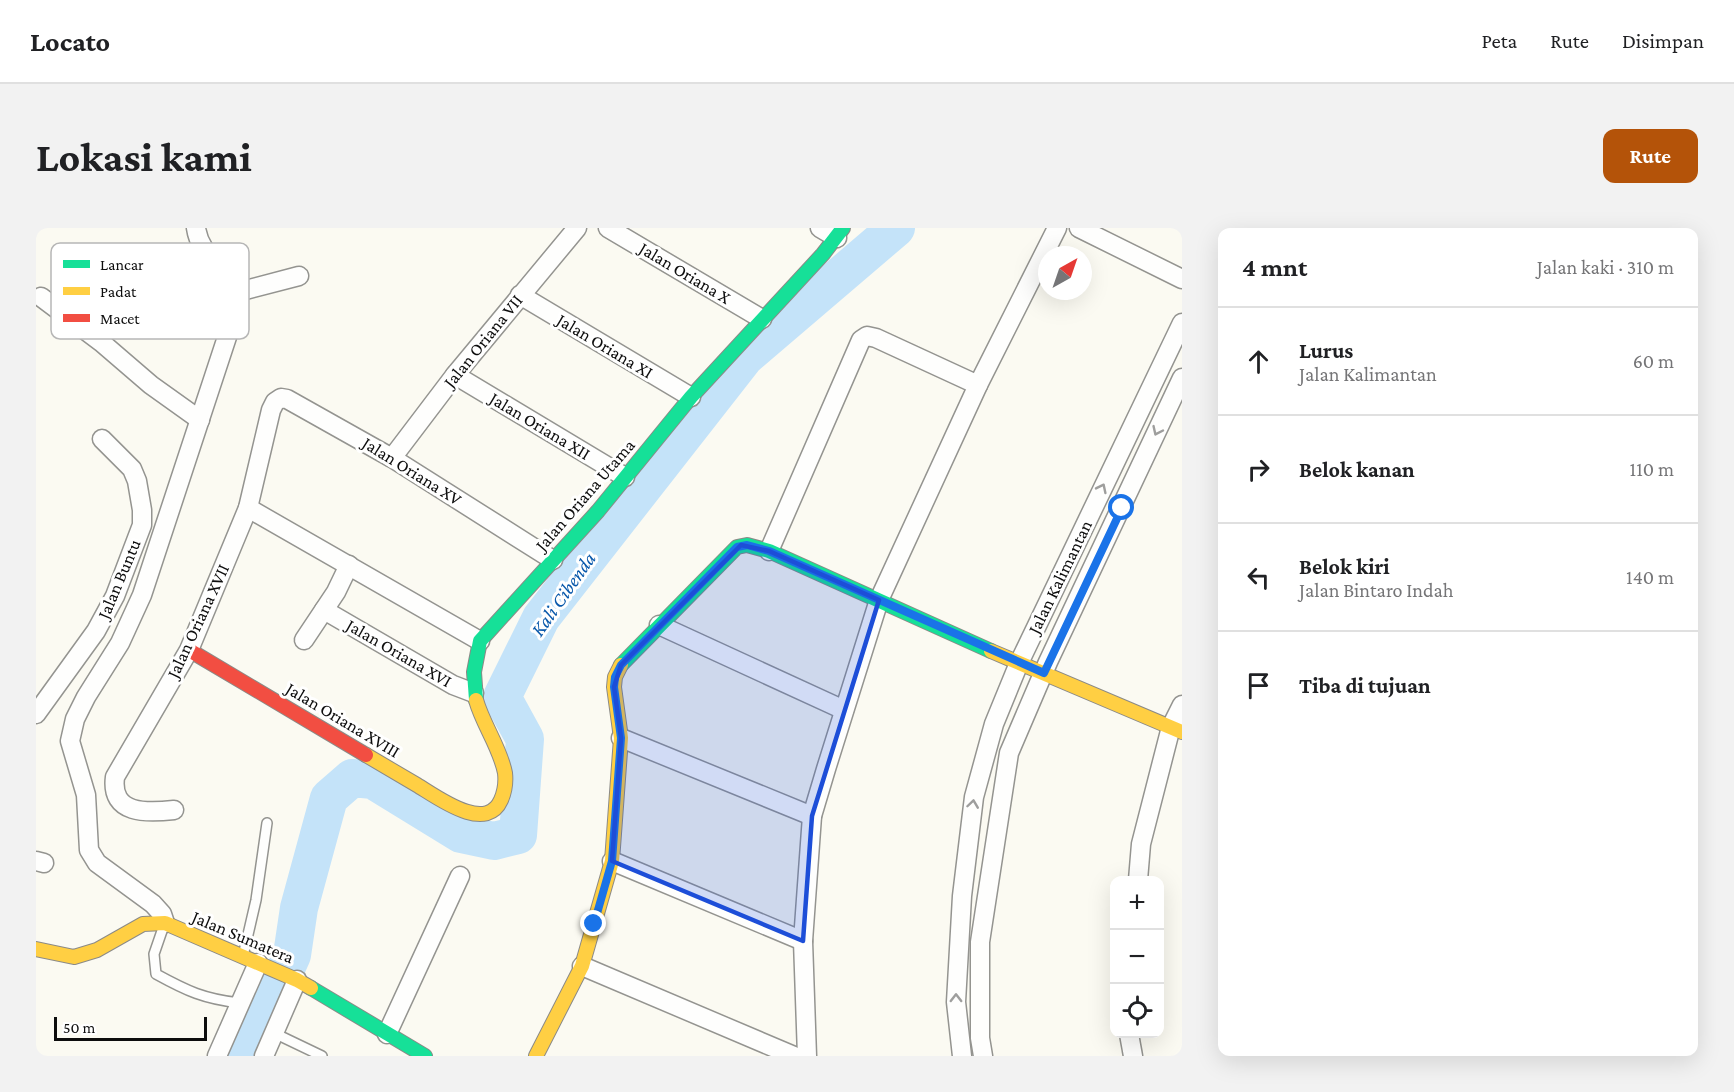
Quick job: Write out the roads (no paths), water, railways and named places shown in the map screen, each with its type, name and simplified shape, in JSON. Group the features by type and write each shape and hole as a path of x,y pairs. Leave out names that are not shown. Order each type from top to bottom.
{"street":[{"path":"196,228 200,243"},
{"name":"Jalan Oriana VII","path":"392,458 455,375 576,228"},
{"name":"Jalan Oriana X","path":"608,228 762,319"},
{"path":"820,228 840,233"},
{"path":"807,1056 803,940 812,816 844,710 879,600 978,385 1057,228"},
{"path":"1079,228 1182,279"},
{"name":"Jalan Oriana Utama","path":"480,641 598,511 691,397 840,233"},
{"path":"249,294 298,276"},
{"name":"Jalan Oriana XI","path":"520,295 691,397"},
{"path":"41,297 51,304"},
{"name":"Jalan Kalimantan","path":"962,1056 956,1002 962,896 974,796 994,724 1019,663 1182,323"},
{"path":"769,551 861,340 867,336 876,338 978,385"},
{"path":"97,339 151,385 200,420"},
{"path":"165,923 162,914 153,904 97,863 89,850 86,795 70,741 75,719 82,704 120,643 142,594 226,339"},
{"name":"Jalan Oriana XII","path":"455,375 625,477"},
{"name":"Jalan Kalimantan","path":"983,1056 980,1038 980,942 1009,753 1182,378"},
{"name":"Jalan Oriana XV","path":"271,410 275,402 281,398 287,399 392,458 553,560"},
{"name":"Jalan Oriana XVII","path":"174,810 148,813 132,809 119,800 114,790 116,777 189,650 248,508 271,410"},
{"name":"Jalan Buntu","path":"36,714 96,631 115,596 142,525 142,510 135,475 132,469 102,440"},
{"path":"248,508 480,641 474,664 474,693"},
{"path":"537,1056 582,966 612,861 621,738 615,698 615,677 621,665 737,547 747,545 769,551 1019,663 1177,730"},
{"name":"Jalan Oriana XVI","path":"304,640 349,565"},
{"name":"Jalan Oriana XVI","path":"324,610 453,685 474,693"},
{"path":"659,625 844,710"},
{"name":"Jalan Oriana XVIII","path":"189,650 459,810 481,815 494,810 502,799 505,779 501,759 474,693"},
{"path":"1138,876 1141,844 1177,730 1182,705"},
{"path":"621,738 812,816"},
{"path":"612,861 803,940"},
{"path":"387,1034 460,876"},
{"name":"Jalan Sumatera","path":"36,949 74,957 97,950 143,924 165,923 292,978 425,1056"},
{"path":"217,1056 255,961"},
{"path":"582,966 794,1056"},
{"path":"264,1056 292,978"},
{"path":"1130,1038 1133,1056"}],"lane":[{"path":"255,961 256,900 267,823"},
{"path":"165,923 154,954 156,974 191,993 240,1003"},
{"path":"274,1033 322,1056"}],"waterway":[{"name":"Kali Cibenda","path":"247,1056 292,955 299,908 329,798 352,778 373,780 461,834 494,841 518,835 525,739 502,697 541,618 745,357 896,228"}]}
